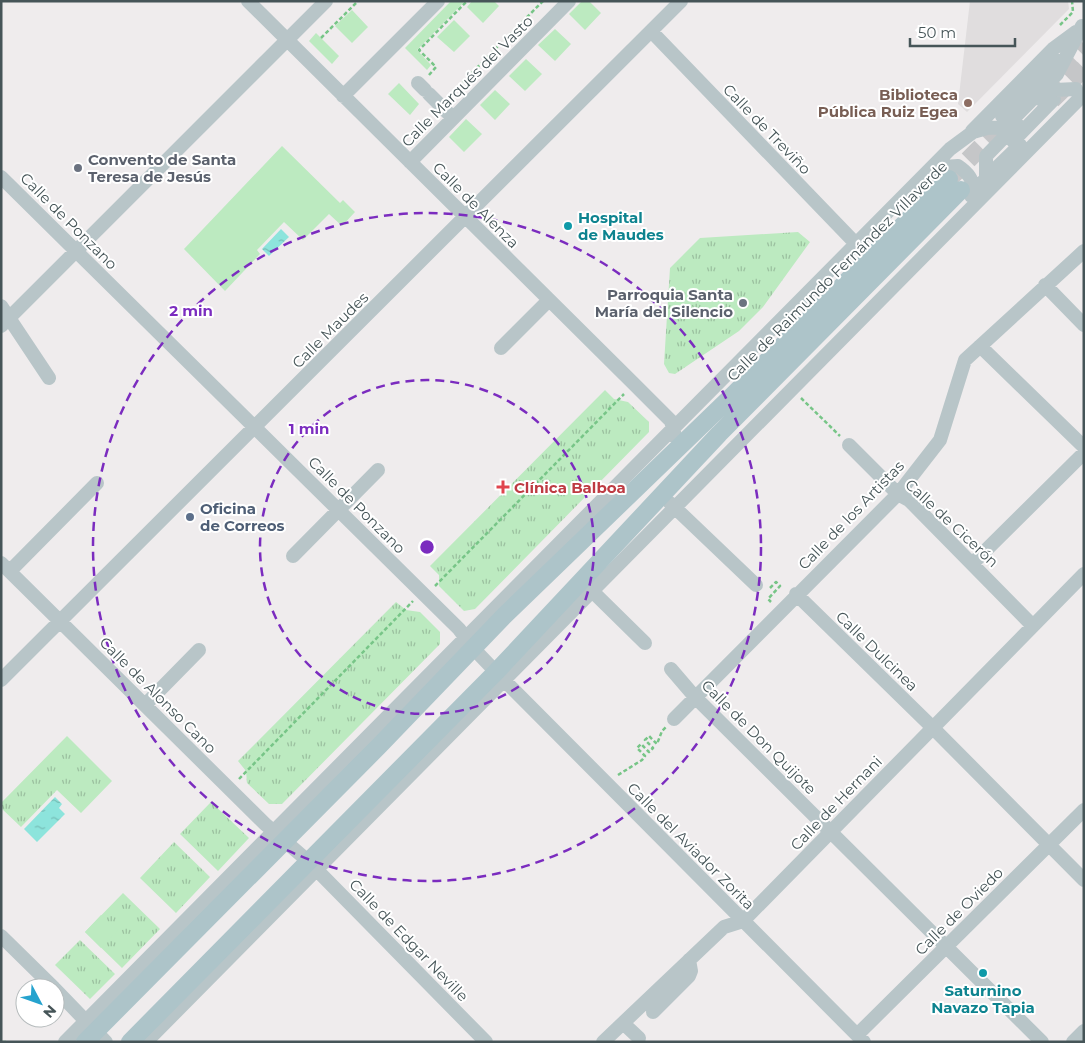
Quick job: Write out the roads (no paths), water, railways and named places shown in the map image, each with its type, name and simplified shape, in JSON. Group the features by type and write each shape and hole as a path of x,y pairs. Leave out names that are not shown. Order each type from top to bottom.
{"main road":[{"name":"Calle de Raimundo Fernández Villaverde","path":"93,1033 279,836 470,643 953,186"},
{"name":"Calle de Raimundo Fernández Villaverde","path":"130,1042 313,865 587,586 616,546 953,186"}],"street":[{"name":"Calle de Alenza","path":"248,1 661,412 674,432"},
{"path":"5,322 326,1"},
{"path":"343,96 438,1"},
{"name":"Calle Marqués del Vasto","path":"410,162 569,1"},
{"name":"Calle Maudes","path":"1,680 466,218 681,1"},
{"path":"858,246 950,149 969,134 1009,124 1057,74 1083,25"},
{"name":"Calle de Raimundo Fernández Villaverde","path":"616,546 672,506 953,186 969,134 1053,49 1083,25"},
{"name":"Calle de Treviño","path":"651,31 858,246"},
{"path":"1002,116 1056,59"},
{"path":"427,87 440,105 453,118"},
{"path":"645,643 587,586 672,506 1081,88"},
{"name":"Calle de Raimundo Fernández Villaverde","path":"596,525 674,432 858,246 953,186 986,178 986,156 1042,97 1055,90 1081,88"},
{"path":"993,161 1054,99"},
{"name":"Calle de Ponzano","path":"1,177 470,643"},
{"name":"Calle de los Artistas","path":"674,719 796,594 898,494 940,440 963,363 1045,285 1084,251"},
{"path":"1045,285 1084,325"},
{"path":"501,348 549,300"},
{"path":"1,306 5,322 49,378"},
{"path":"980,346 1084,447"},
{"path":"500,676 470,643 674,432"},
{"name":"Calle de Cicerón","path":"849,445 898,494 909,500 1032,625"},
{"path":"973,563 1084,453"},
{"path":"293,556 378,470"},
{"name":"Calle de Alonso Cano","path":"97,483 6,567 145,705 161,730 279,836"},
{"path":"672,506 756,585"},
{"name":"Calle de Hernani","path":"603,1042 724,927 743,921 1084,574"},
{"name":"Calle Dulcinea","path":"796,594 1084,880"},
{"path":"145,705 199,650"},
{"name":"Calle de Don Quijote","path":"671,669 695,697 1042,1042"},
{"name":"Calle del Aviador Zorita","path":"500,676 860,1038"},
{"name":"Calle de Oviedo","path":"860,1038 947,946 1084,810"},
{"path":"146,1042 313,865 279,836"},
{"name":"Calle de Edgar Neville","path":"313,865 486,1042"},
{"path":"1,936 45,978"},
{"path":"653,1012 689,976 691,971 689,960"},
{"path":"65,1000 93,1033 65,1042"},
{"path":"623,1023 639,1038"},
{"path":"1073,1042 1084,1031"}],"water":[{"path":"281,229 289,237 269,256 262,249"},
{"path":"55,797 62,804 59,808 65,814 37,842 24,829"}],"tunnel":[{"path":"1059,69 1084,44"},
{"path":"1052,100 1084,68"},
{"path":"949,179 1009,119"}],"place":[{"name":"Biblioteca Pública Ruiz Egea","path":"968,103"},
{"name":"Convento de Santa Teresa de Jesús","path":"78,168"},
{"name":"Hospital de Maudes","path":"568,226"},
{"name":"Parroquia Santa María del Silencio","path":"743,303"},
{"name":"Clínica Balboa","path":"503,487"},
{"name":"Oficina de Correos","path":"190,517"},
{"name":"Saturnino Navazo Tapia","path":"983,973"}]}
